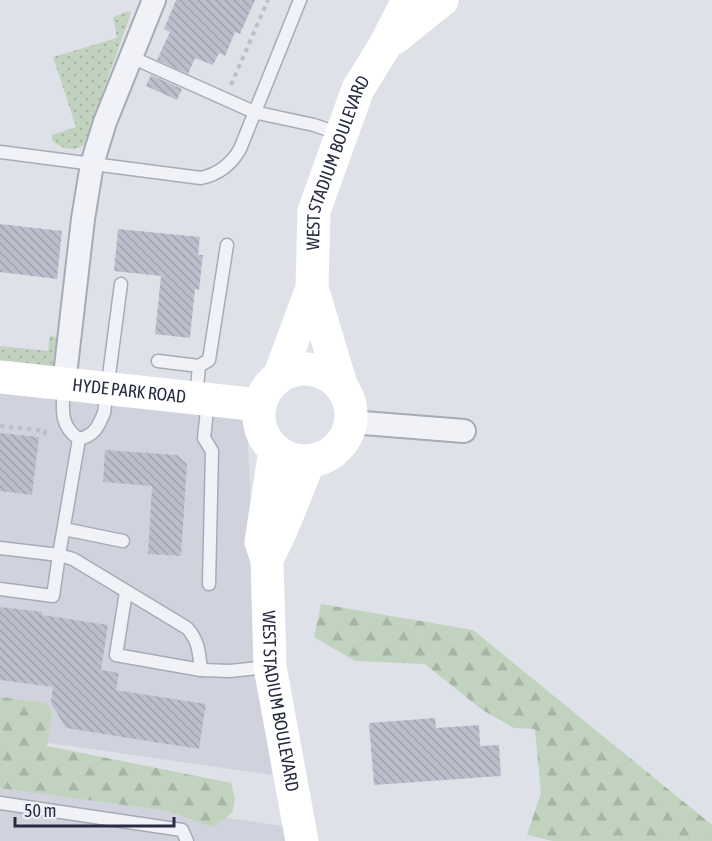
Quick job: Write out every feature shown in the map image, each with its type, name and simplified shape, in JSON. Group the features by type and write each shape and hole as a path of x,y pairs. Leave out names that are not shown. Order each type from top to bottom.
{"main road":[{"name":"WEST STADIUM BOULEVARD","path":"342,388 312,288 314,211 358,89 384,47 408,0"},
{"name":"WEST STADIUM BOULEVARD","path":"384,47 423,0"},
{"path":"384,47 442,0"},
{"name":"WEST STADIUM BOULEVARD","path":"279,377 312,288"},
{"path":"294,370 312,370 329,376 342,388 350,404 351,422 344,441 329,455 309,461 289,459 275,450 264,438 259,422 260,405 267,390 279,377 294,370"},
{"name":"HYDE PARK ROAD","path":"0,377 260,405"},
{"name":"WEST STADIUM BOULEVARD","path":"275,450 261,542 267,560 270,667 302,841"},
{"name":"WEST STADIUM BOULEVARD","path":"267,560 284,527 309,461"}],"street":[{"path":"64,384 83,219 92,164 105,122 154,0"},
{"path":"351,422 464,431"}],"lane":[{"path":"0,152 201,178 213,175 234,160 240,148 300,0"},
{"path":"131,57 254,112 314,125 341,134"},
{"path":"158,361 199,366 209,360 227,245"},
{"path":"64,384 65,425 71,433 80,438 89,436 97,429 104,413 121,284"},
{"path":"199,366 204,438 212,451 209,584"},
{"path":"0,589 53,596 80,438"},
{"path":"64,529 123,541"},
{"path":"0,548 59,555 73,559 187,628 199,646 201,670"},
{"path":"126,591 116,656 201,670 230,671 270,667"},
{"path":"0,803 182,830 187,841"}],"path":[{"path":"225,99 268,0"},
{"path":"0,426 45,431 44,439"}],"shaded area":[{"path":"0,392 247,420 257,652 272,775 0,736"},
{"path":"0,785 283,826 286,841 0,841"}],"green space":[{"path":"128,11 131,13 84,145 71,149 59,146 52,140 52,135 76,127 53,57 117,38 113,17"},
{"path":"50,335 58,341 55,366 51,369 0,366 0,346 48,351"},
{"path":"321,604 473,630 712,825 712,841 553,841 527,835 541,793 535,729 514,728 481,709 425,664 355,661 314,637"},
{"path":"0,697 46,703 52,712 47,746 231,783 235,799 232,813 213,827 168,811 0,788"}],"building":[{"path":"176,0 255,0 240,34 235,32 225,56 219,53 213,65 195,58 188,74 157,60 170,32 164,29"},
{"path":"151,75 182,89 177,100 146,86"},
{"path":"0,224 62,231 57,279 0,272"},
{"path":"118,229 200,237 198,255 203,255 199,290 195,289 190,338 155,334 161,276 114,271"},
{"path":"0,433 39,437 32,495 0,491"},
{"path":"105,450 177,455 187,464 181,556 148,554 152,486 103,482"},
{"path":"0,607 42,612 42,615 108,625 101,670 119,673 116,690 206,704 199,749 66,728 51,703 53,687 0,680"},
{"path":"435,718 436,728 479,725 480,746 499,745 501,776 374,785 369,723"}]}
